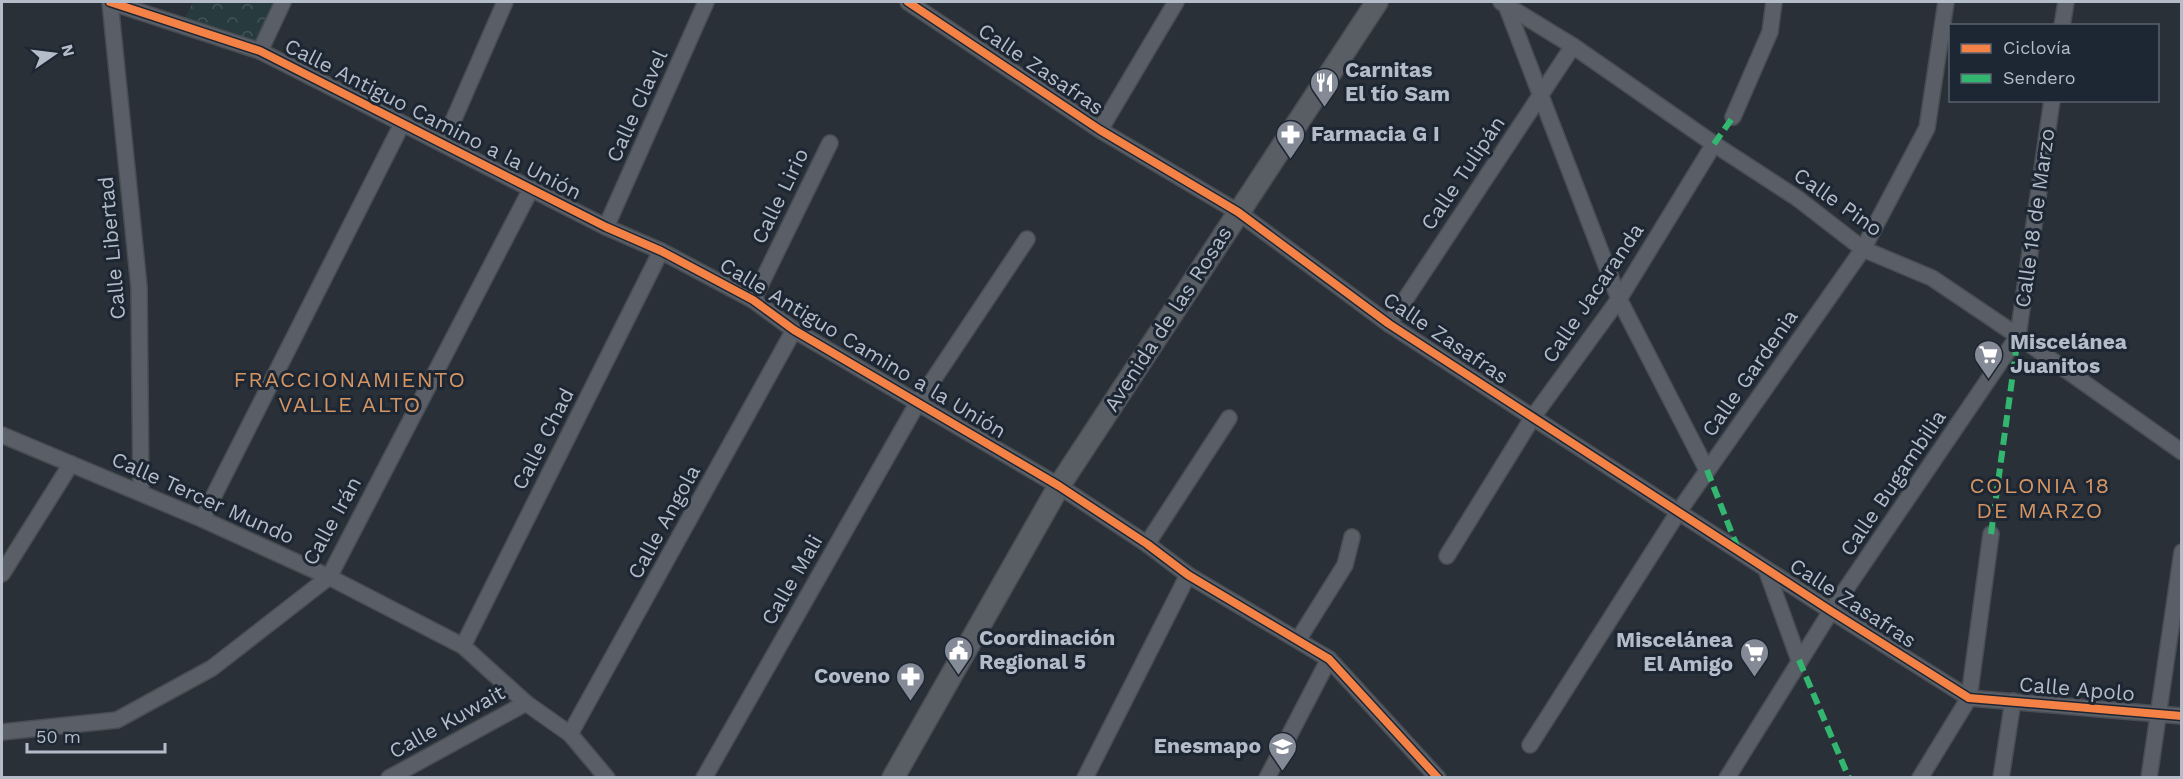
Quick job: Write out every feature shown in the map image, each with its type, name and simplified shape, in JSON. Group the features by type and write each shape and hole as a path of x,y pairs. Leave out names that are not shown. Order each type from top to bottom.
{"street":[{"name":"Calle Antiguo Camino a la Unión","path":"110,2 260,51 606,227 661,251 753,300 794,330 1059,486 1147,544 1188,575 1329,659 1438,777"},
{"name":"Calle Libertad","path":"110,2 139,287 141,493"},
{"path":"260,51 283,2"},
{"path":"443,144 506,2"},
{"name":"Calle Clavel","path":"606,227 705,2"},
{"name":"Calle Zasafras","path":"908,2 1100,130 1238,212 1389,324 1969,698"},
{"path":"1100,130 1176,2"},
{"name":"Avenida de las Rosas","path":"1059,486 1377,2"},
{"path":"1733,117 1770,32 1774,2"},
{"name":"Calle Gardenia","path":"1530,746 1707,470 1863,249 1927,128 1946,2"},
{"path":"2062,24 2066,2"},
{"path":"1504,3 1619,299 1707,470"},
{"name":"Calle Pino","path":"1504,3 1574,46 1714,144 1797,198 1863,249 1932,278 2181,452"},
{"name":"Calle Tulipán","path":"1389,324 1574,46"},
{"name":"Calle 18 de Marzo","path":"2018,336 2052,102"},
{"path":"202,519 402,124"},
{"name":"Calle Lirio","path":"753,300 830,143"},
{"name":"Calle Jacaranda","path":"1447,556 1533,417 1619,299 1714,144"},
{"name":"Calle Irán","path":"2,732 117,720 212,668 329,577 531,189"},
{"path":"917,404 1027,239"},
{"name":"Calle Chad","path":"463,646 661,251"},
{"name":"Calle Angola","path":"570,734 794,330"},
{"name":"Calle Bugambilia","path":"1727,777 1831,611 2018,336"},
{"name":"Calle Mali","path":"704,777 917,404"},
{"path":"1147,544 1229,418"},
{"name":"Calle Tercer Mundo","path":"2,435 202,519 329,577 463,646 526,703 570,734 607,777"},
{"path":"2,574 71,464"},
{"path":"893,777 1059,486"},
{"path":"1920,777 1969,698 1991,534"},
{"path":"1298,640 1345,566 1352,537"},
{"path":"2149,777 2179,594 2181,552"},
{"path":"1766,569 1799,660"},
{"path":"1085,777 1188,575"},
{"path":"1267,777 1329,659"},
{"name":"Calle Apolo","path":"1969,698 2181,716"},
{"path":"2001,777 2013,701"},
{"name":"Calle Kuwait","path":"389,777 526,703"}],"green space":[{"path":"193,2 281,2 259,49 182,23"}],"marked path":[{"path":"1714,144 1733,117"},
{"path":"1991,534 2018,336"},
{"path":"1707,470 1738,549"},
{"path":"1799,660 1849,778"}],"cycle path":[{"path":"110,2 260,51 606,227 661,251 753,300 794,330 1059,486 1147,544 1188,575 1329,659 1438,778"},
{"path":"908,2 1100,130 1238,212 1389,324 1969,698 2182,716"}],"place":[{"name":"Carnitas El tío Sam","path":"1324,108"},
{"name":"Farmacia G I","path":"1290,160"},
{"name":"Miscelánea Juanitos","path":"1989,380"},
{"name":"Coordinación Regional 5","path":"958,676"},
{"name":"Miscelánea El Amigo","path":"1754,678"},
{"name":"Coveno","path":"911,702"},
{"name":"Enesmapo","path":"1282,772"}],"district":[{"name":"FRACCIONAMIENTO VALLE ALTO","path":"350,392"},
{"name":"COLONIA 18 DE MARZO","path":"2040,498"}]}
